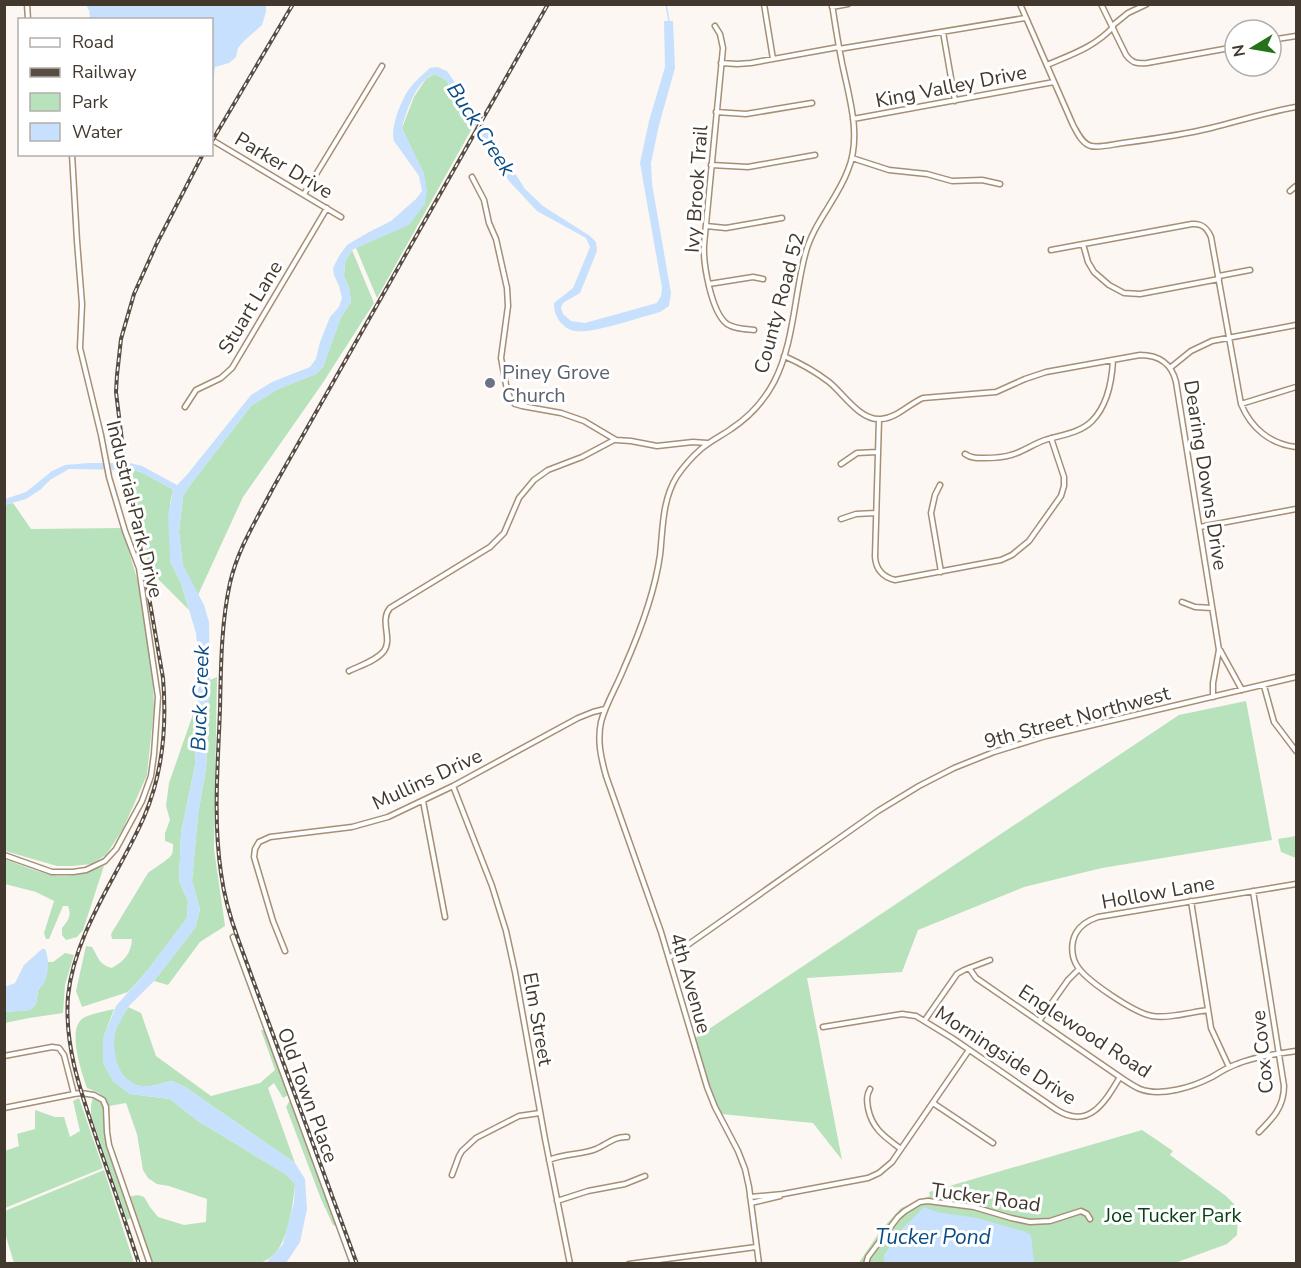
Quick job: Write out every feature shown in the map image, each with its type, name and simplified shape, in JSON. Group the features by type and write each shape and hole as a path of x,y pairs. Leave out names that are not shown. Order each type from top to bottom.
{"street":[{"path":"764,4 773,59"},
{"path":"832,6 848,4"},
{"path":"1020,4 1073,125 1083,140 1092,146 1194,132 1296,107"},
{"path":"1101,4 1126,55 1133,62 1139,64 1223,49"},
{"path":"1047,64 1086,48 1102,38 1128,14 1147,4"},
{"name":"County Road 52","path":"605,710 632,649 650,597 660,557 664,510 669,494 683,468 692,458 708,444 733,428 759,404 772,385 784,356 806,249 820,218 844,179 852,158 853,119 832,6"},
{"path":"721,63 743,64 1025,18"},
{"name":"Ivy Brook Trail","path":"715,26 722,40 721,63 704,249 709,284 722,320 734,328 754,330"},
{"path":"943,32 955,101"},
{"path":"304,194 382,66"},
{"name":"King Valley Drive","path":"853,119 1054,82"},
{"path":"716,112 746,114 812,103"},
{"name":"Parker Drive","path":"213,141 341,217"},
{"path":"711,165 748,167 815,155"},
{"name":"Industrial Park Drive","path":"4,855 52,872 86,870 105,861 116,849 142,801 151,776 154,754 158,697 139,568 109,477 80,348 82,304 72,156"},
{"path":"852,158 889,170 927,174 952,181 982,180 1000,184"},
{"path":"472,177 484,200 507,288 508,306 501,354 509,397 513,402 561,413 590,423 615,440 657,446 693,442 708,444"},
{"path":"1290,191 1296,186"},
{"name":"Stuart Lane","path":"185,407 196,390 225,376 232,368 327,208"},
{"path":"706,226 726,228 782,218"},
{"path":"1051,250 1175,226 1198,224 1204,226 1209,233 1219,278 1241,404 1248,418 1262,434 1278,443 1296,447"},
{"path":"1083,244 1088,262 1094,272 1109,285 1124,293 1140,294 1250,270"},
{"path":"709,284 756,277 763,279"},
{"path":"1170,368 1198,347 1212,341 1296,325"},
{"name":"Dearing Downs Drive","path":"879,419 893,416 915,401 929,396 996,392 1046,372 1140,355 1160,359 1174,373 1180,401 1220,650 1242,690"},
{"path":"784,356 826,380 866,416 879,419 875,560 882,574 890,579 898,580 1001,560 1012,555 1029,541 1058,501 1064,486 1064,477 1051,438"},
{"path":"965,454 975,458 1005,456 1081,429 1093,420 1104,404 1113,360"},
{"path":"1241,404 1296,387"},
{"path":"349,671 376,658 384,651 387,639 385,618 390,608 490,547 501,537 519,498 534,480 549,470 582,457 615,440"},
{"path":"841,464 857,453 877,452"},
{"path":"940,485 931,513 941,572"},
{"path":"1200,527 1296,509"},
{"path":"841,519 856,514 875,513"},
{"path":"1182,602 1195,607 1212,608"},
{"name":"Dearing Downs Drive","path":"1213,697 1213,683 1220,650"},
{"name":"9th Street Northwest","path":"669,958 878,812 948,771 1019,743 1296,677"},
{"path":"1264,686 1274,722 1296,751"},
{"name":"Mullins Drive","path":"253,842 270,837 340,829 388,816 453,786 578,718 605,710"},
{"name":"4th Avenue","path":"605,710 600,738 602,761 669,958 707,1087 741,1157 747,1175 759,1263"},
{"name":"Elm Street","path":"453,786 489,877 502,919 570,1263"},
{"path":"423,801 445,917"},
{"path":"259,842 254,853 255,862 285,951"},
{"name":"Hollow Lane","path":"1079,969 1074,959 1073,941 1079,929 1087,921 1098,917 1296,884"},
{"name":"Cox Cove","path":"1253,891 1284,1086 1283,1099 1275,1115 1259,1132"},
{"path":"1191,901 1208,1010 1214,1035 1229,1067"},
{"name":"Old Town Place","path":"233,938 354,1263"},
{"path":"925,1020 955,976 990,960"},
{"name":"Englewood Road","path":"969,968 976,978 1140,1089 1165,1092 1199,1083 1229,1067 1252,1059 1296,1051"},
{"path":"1039,1021 1068,980 1079,969 1123,1002 1152,1016 1208,1010"},
{"name":"Morningside Drive","path":"823,1027 902,1014 912,1015 925,1020 1056,1110 1070,1117 1082,1117 1095,1111 1102,1105 1120,1077"},
{"path":"4,1056 45,1048 59,1048 64,1055 74,1094"},
{"path":"750,1200 874,1176 883,1170 902,1149 969,1050"},
{"path":"870,1089 867,1098 872,1122 881,1134 902,1149"},
{"path":"4,1108 81,1093 94,1095 103,1100 106,1107 110,1145 150,1263"},
{"path":"933,1102 993,1143"},
{"path":"452,1175 462,1151 477,1138 519,1116 540,1113"},
{"path":"549,1160 593,1150 616,1138 627,1137"},
{"path":"557,1201 588,1191 625,1184 645,1176"},
{"name":"Tucker Road","path":"866,1263 898,1217 920,1202 974,1207 1030,1222 1050,1221 1081,1211 1090,1219"},
{"path":"629,1263 756,1247"}],"green space":[{"path":"434,74 446,80 474,125 377,298 356,248 375,239 427,191 402,128 414,97 426,79"},
{"path":"352,250 374,303 322,384 243,497 198,595 183,566 179,532 183,496 251,406 278,389 316,374 323,367 341,317 351,302 344,276 345,262"},
{"path":"132,470 141,472 172,489 170,561 181,583 189,610 149,570"},
{"path":"13,503 31,529 122,528 138,582 153,679 154,708 147,775 123,829 106,855 91,864 57,866 5,851 4,505"},
{"path":"217,677 214,849 225,926 200,942 168,985 154,981 195,928 200,909 192,881 198,814 206,769 210,680"},
{"path":"198,700 195,765 181,833 179,881 188,901 187,918 128,992 82,1007 76,991 86,946 92,947 104,965 112,968 123,960 130,949 132,939 112,939 111,934 148,873 172,854 173,844 165,841 165,833 170,820 166,806 169,783"},
{"path":"1246,701 1272,840 1102,868 1024,887 918,930 902,972 807,978 842,1160 813,1123 721,1114 709,1087 694,1039 1179,715"},
{"path":"1296,836 1296,858 1281,852 1278,839"},
{"path":"4,859 59,876 76,875 104,866 83,930 77,937 66,940 62,935 62,928 68,921 70,913 68,906 63,906 49,939 46,939 44,933 54,901 36,892 5,884"},
{"path":"65,953 74,955 65,985 63,1013 5,1023 4,1012 30,1010 36,1004 38,990 46,977 47,962 53,962"},
{"path":"128,1007 141,1013 156,1056 211,1096 260,1083 275,1070 261,1030 264,1030 290,1094 283,1098 274,1083 268,1088 295,1163 185,1087 172,1081 152,1086 140,1086 126,1079 117,1065 114,1040 117,1026"},
{"path":"114,1009 103,1039 103,1062 113,1081 130,1094 170,1099 198,1121 287,1175 295,1184 286,1234 277,1251 268,1259 258,1264 152,1263 128,1197 138,1195 144,1197 158,1217 184,1225 206,1222 207,1199 157,1184 148,1178 143,1170 137,1134 126,1103 109,1106 99,1093 87,1088 77,1052 78,1025 85,1017"},
{"path":"93,1097 101,1102 104,1109 107,1146 131,1218 127,1220 91,1115"},
{"path":"79,1098 103,1168 5,1208 5,1151 19,1146 17,1134 35,1129 35,1110 55,1117 64,1117 70,1137 80,1131 73,1101"},
{"path":"290,1100 339,1227 333,1225 321,1199 286,1107"},
{"name":"Joe Tucker Park","path":"1142,1130 1173,1151 1168,1157 1170,1155 1226,1196 1238,1208 1237,1235 1227,1244 1175,1263 860,1264 881,1230 901,1208 930,1196 929,1192"},
{"path":"104,1170 134,1263 14,1263 5,1233 5,1211"}],"water":[{"path":"86,5 266,5 266,12 262,25 238,48 236,57 229,63 215,67 213,83 213,18 90,18"},
{"path":"664,21 673,21 675,68 651,163 652,184 671,293 669,306 660,312 593,330 575,331 562,324 555,312 554,303 573,288 590,247 586,238 537,211 509,181 446,80 433,74 417,90 402,128 424,173 427,191 425,204 409,225 352,250 345,262 344,276 351,302 341,317 323,367 316,374 278,389 251,406 183,496 179,532 183,565 204,605 209,622 210,680 206,769 198,814 192,881 200,909 195,928 154,981 128,1007 115,1031 114,1046 117,1064 124,1077 138,1086 152,1086 172,1081 185,1087 295,1163 305,1179 307,1209 300,1242 286,1263 266,1263 283,1244 294,1202 295,1184 287,1175 198,1121 170,1099 130,1094 113,1081 103,1062 103,1039 116,1006 147,971 187,918 188,901 179,881 181,833 195,765 199,666 196,633 181,583 170,561 168,515 172,489 141,472 132,470 69,469 50,480 26,499 5,505 5,499 26,492 52,471 65,465 89,463 130,463 142,466 177,485 251,395 272,382 310,367 316,359 330,317 339,307 342,298 333,268 339,256 347,245 391,221 422,191 419,176 394,141 393,130 407,92 430,68 437,67 447,71 525,189 543,206 596,242 597,251 580,293 563,303 561,308 563,314 571,321 585,323 657,303 662,288 640,163 649,121 665,67"},
{"path":"42,949 46,952 48,969 45,982 38,990 36,1004 30,1010 5,1012 5,987 15,983 24,965"},
{"name":"Tucker Pond","path":"924,1207 937,1212 977,1218 1026,1232 1031,1235 1034,1263 884,1263 884,1255 902,1229"}],"waterway":[{"name":"Buck Creek","path":"666,4 669,21"}],"railway":[{"path":"213,139 293,4"},
{"path":"357,1264 238,939 224,890 217,832 217,791 222,646 227,598 238,558 273,488 548,4"},
{"path":"139,1264 76,1071 69,1034 68,996 72,972 88,926 144,817 156,783 162,749 163,678 122,441 116,392 117,375 121,339 134,294 157,243 202,156"}],"place":[{"name":"Piney Grove Church","path":"490,383"}]}
